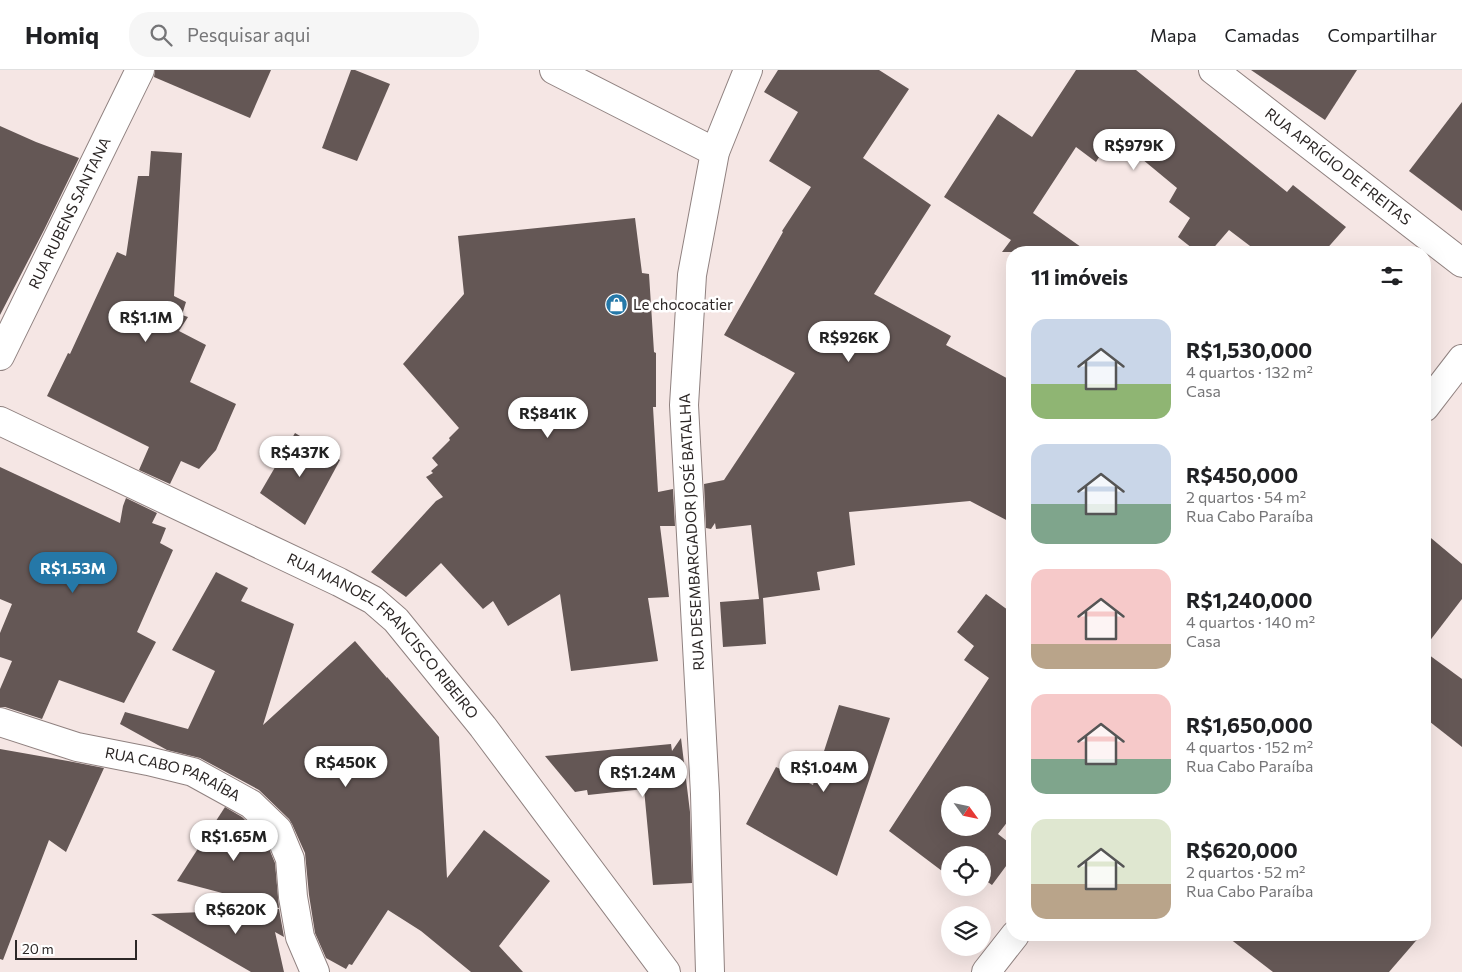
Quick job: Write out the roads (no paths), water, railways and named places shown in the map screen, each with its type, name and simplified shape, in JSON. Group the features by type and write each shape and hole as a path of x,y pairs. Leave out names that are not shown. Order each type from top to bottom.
{"street":[{"name":"RUA RUBENS SANTANA","path":"0,356 140,70"},
{"path":"554,70 715,152"},
{"name":"RUA DESEMBARGADOR JOSÉ BATALHA","path":"710,972 706,794 684,405 692,275 715,152 748,70"},
{"name":"RUA APRÍGIO DE FREITAS","path":"1215,71 1462,263"},
{"path":"1431,399 1462,359"},
{"name":"RUA MANOEL FRANCISCO RIBEIRO","path":"0,421 339,582 373,600 396,620 483,727 666,972"},
{"name":"RUA CABO PARAÍBA","path":"0,722 77,747 193,772 251,804 278,830 290,860 293,897 300,937 314,972"},
{"path":"986,972 1010,941"}],"place":[{"name":"Le chococatier","path":"617,305"}]}
